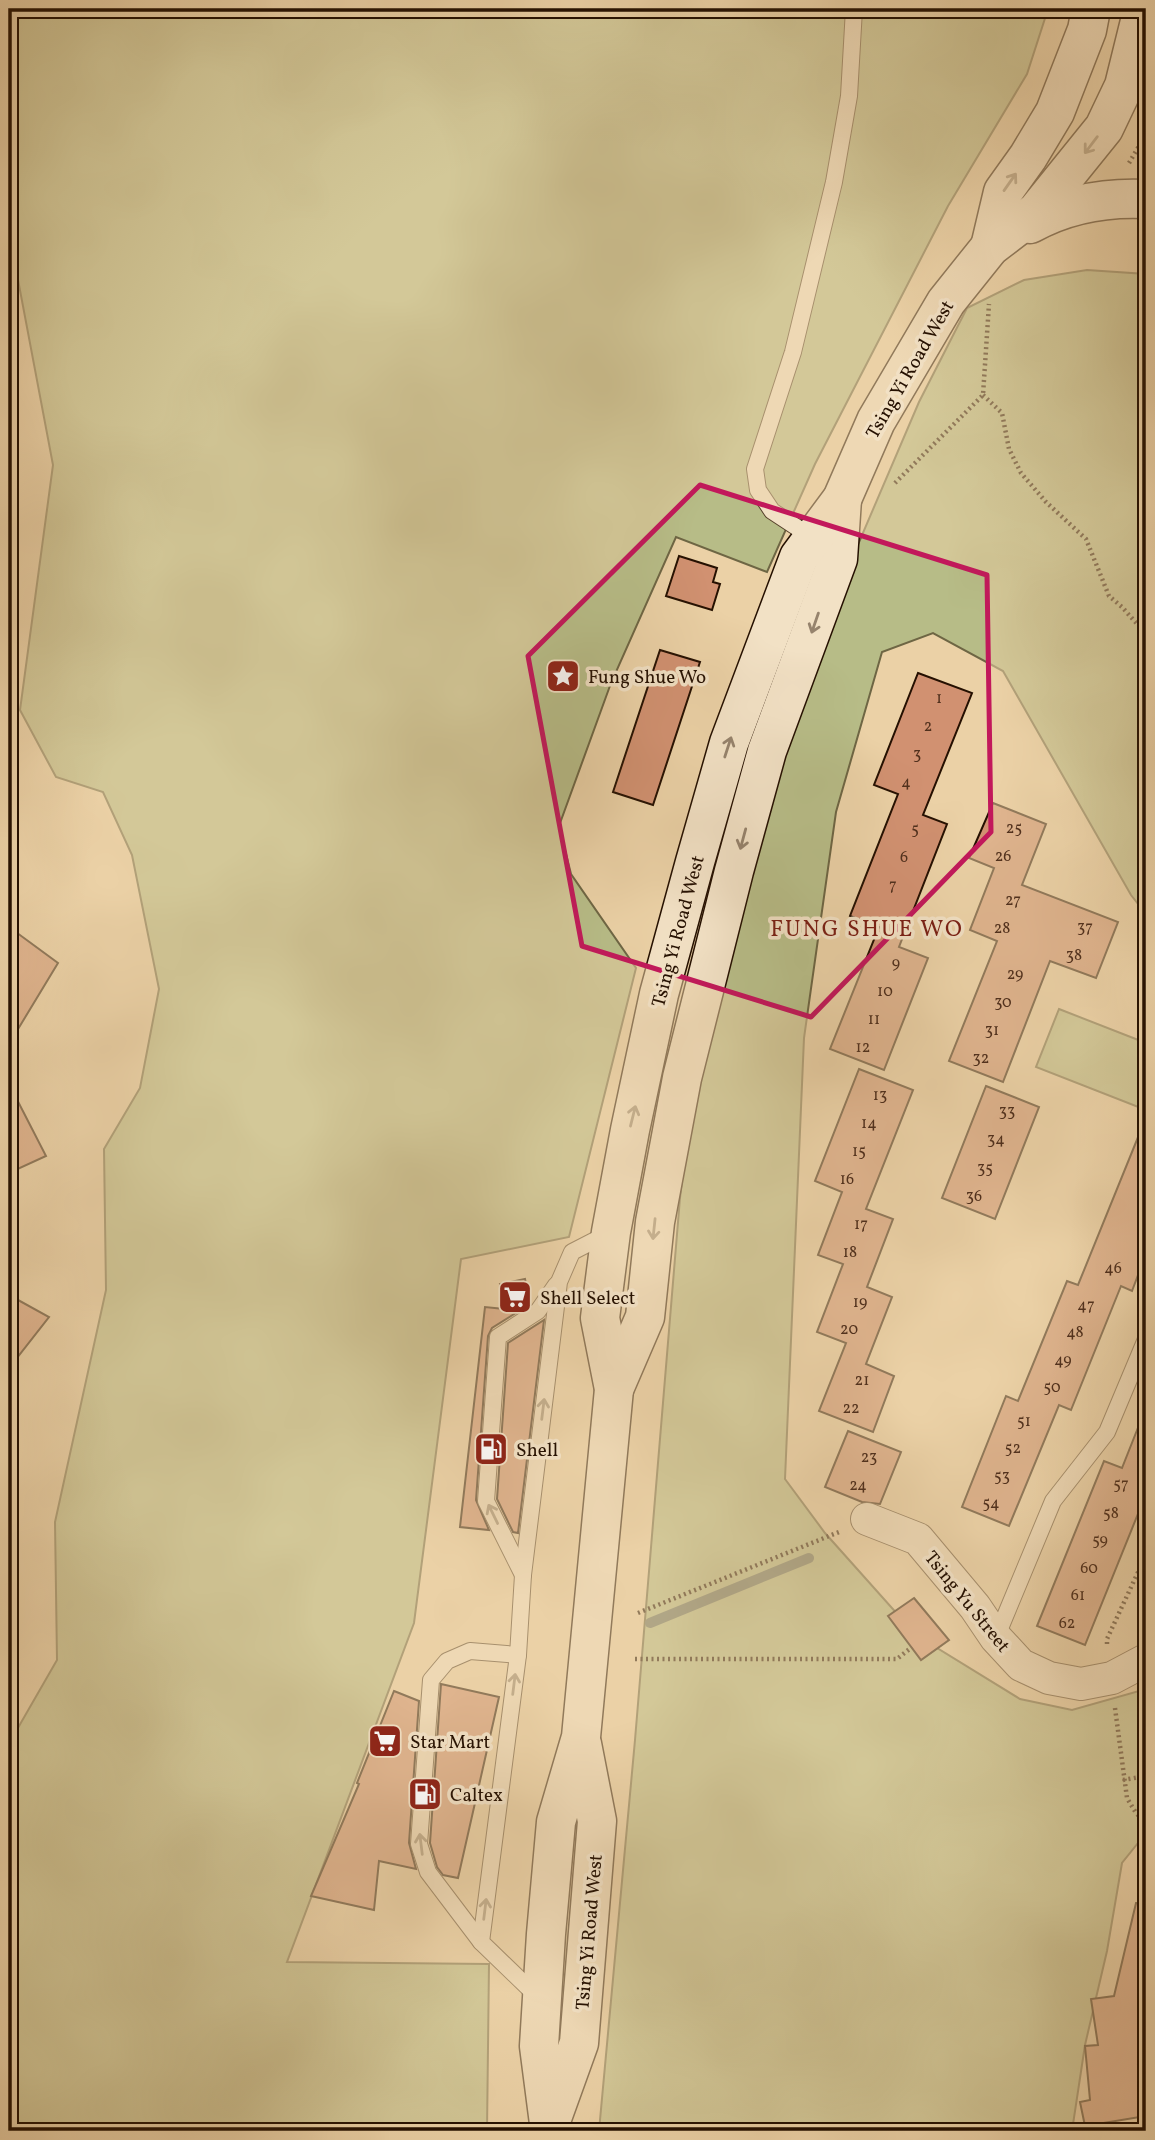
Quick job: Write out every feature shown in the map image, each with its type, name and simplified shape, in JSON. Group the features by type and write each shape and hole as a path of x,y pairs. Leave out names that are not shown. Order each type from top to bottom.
{"main road":[{"name":"Tsing Yi Road West","path":"550,2127 540,2046 556,1822 581,1737 614,1389 600,1318 611,1232 659,993 729,743 799,557 842,499 876,421 946,302 990,247 1037,211 1135,93 1143,9"},
{"name":"Tsing Yi Road West","path":"990,247 1003,192 1055,112 1075,65 1089,19"},
{"path":"1089,19 1141,51"},
{"path":"1075,65 1135,93"},
{"path":"990,247 1049,213 1121,198 1146,200"},
{"name":"Tsing Yi Road West","path":"614,1389 645,1317 655,1222 670,1132 734,871 767,751 838,559 842,499"},
{"name":"Tsing Yi Road West","path":"550,2127 579,2043 594,1863 597,1821 581,1737"}],"street":[{"name":"Tsing Yu Street","path":"855,1525 918,1539 975,1607 996,1638 1021,1665 1049,1678 1081,1684 1112,1678 1146,1660"}],"lane":[{"path":"813,538 772,511 758,490 755,469 793,352 834,181 849,96 854,9"},
{"path":"523,1575 486,1500 498,1337 538,1311 559,1282 572,1252 611,1232"},
{"path":"481,1942 559,1282"},
{"path":"996,1638 1053,1501 1107,1433 1146,1339"},
{"path":"517,1655 470,1651 447,1661 431,1680 419,1844 428,1872 481,1942 542,2001"}],"path":[{"path":"895,483 983,395 990,300"},
{"path":"983,395 1002,413 1009,449 1021,473 1046,502 1086,539 1109,596 1146,634"},
{"path":"638,1613 855,1525"},
{"path":"635,1659 897,1659 912,1647"},
{"path":"1123,1780 1146,1776"}],"highlighted area":[{"path":"700,485 987,575 991,832 811,1017 582,946 528,656"}],"green space":[{"path":"9,9 1048,9 1027,74 948,206 815,464 767,572 676,537 611,683 559,826 571,874 636,968 569,1237 461,1259 414,1623 287,1962 489,1964 487,2131 281,2131 256,2124 240,2131 9,2131 11,1740 57,1660 55,1522 106,1290 104,1149 140,1088 159,989 132,855 103,792 56,777 20,710 53,465 9,232"},
{"path":"1087,270 1146,274 1146,914 1131,895 1003,671 933,633 882,652 836,812 804,1038 785,1479 825,1533 916,1635 1020,1699 1072,1710 1146,1689 1146,1833 1122,1863 1107,1951 1085,2045 1072,2131 599,2131 680,1198 691,1103 803,673 919,402 967,308 1024,280"},
{"path":"1059,1009 1146,1043 1146,1110 1036,1067"}],"building":[{"path":"679,556 717,568 713,582 720,584 712,610 666,596"},
{"path":"660,650 700,662 653,805 613,792"},
{"path":"918,673 972,693 923,815 947,824 899,947 928,958 884,1070 830,1049 879,927 850,916 898,794 874,785"},
{"path":"993,803 1046,824 1022,885 1118,922 1096,978 1050,961 1003,1082 949,1061 997,941 970,930 994,868 969,858"},
{"path":"9,927 58,963 9,1044"},
{"path":"859,1069 913,1090 866,1209 893,1219 867,1287 892,1297 866,1364 894,1376 873,1432 819,1411 846,1343 817,1332 843,1264 818,1255 842,1192 815,1181"},
{"path":"9,1084 46,1156 9,1173"},
{"path":"986,1086 1039,1107 995,1219 942,1198"},
{"path":"1145,1120 1146,1254 1132,1291 1121,1286 1071,1410 1059,1405 1009,1526 962,1507 1006,1396 1018,1401 1067,1281 1078,1285"},
{"path":"525,1279 530,1304 492,1328 488,1336 476,1500 489,1530 460,1527 485,1307 505,1309 500,1284"},
{"path":"9,1295 49,1317 9,1368"},
{"path":"544,1320 518,1533 513,1532 497,1499 508,1343"},
{"path":"1145,1410 1146,1494 1085,1645 1037,1626 1104,1461 1122,1468"},
{"path":"848,1431 901,1452 880,1504 862,1502 825,1487"},
{"path":"914,1598 949,1640 921,1660 888,1616"},
{"path":"441,1684 499,1697 458,1878 443,1875 437,1867 430,1843"},
{"path":"394,1691 419,1701 409,1843 416,1869 379,1861 374,1910 311,1896 359,1784 357,1783"},
{"path":"1136,1903 1146,1904 1146,2063 1138,2065 1146,2116 1085,2126 1080,2102 1090,2100 1085,2046 1098,2045 1091,1999 1114,1996"}],"waterway":[{"path":"650,1623 809,1558"}],"place":[{"name":"Fung Shue Wo","path":"563,676"},
{"name":"Shell Select","path":"515,1297"},
{"name":"Shell","path":"491,1449"},
{"name":"Star Mart","path":"385,1741"},
{"name":"Caltex","path":"425,1794"}],"district":[{"name":"FUNG SHUE WO","path":"867,928"}]}
